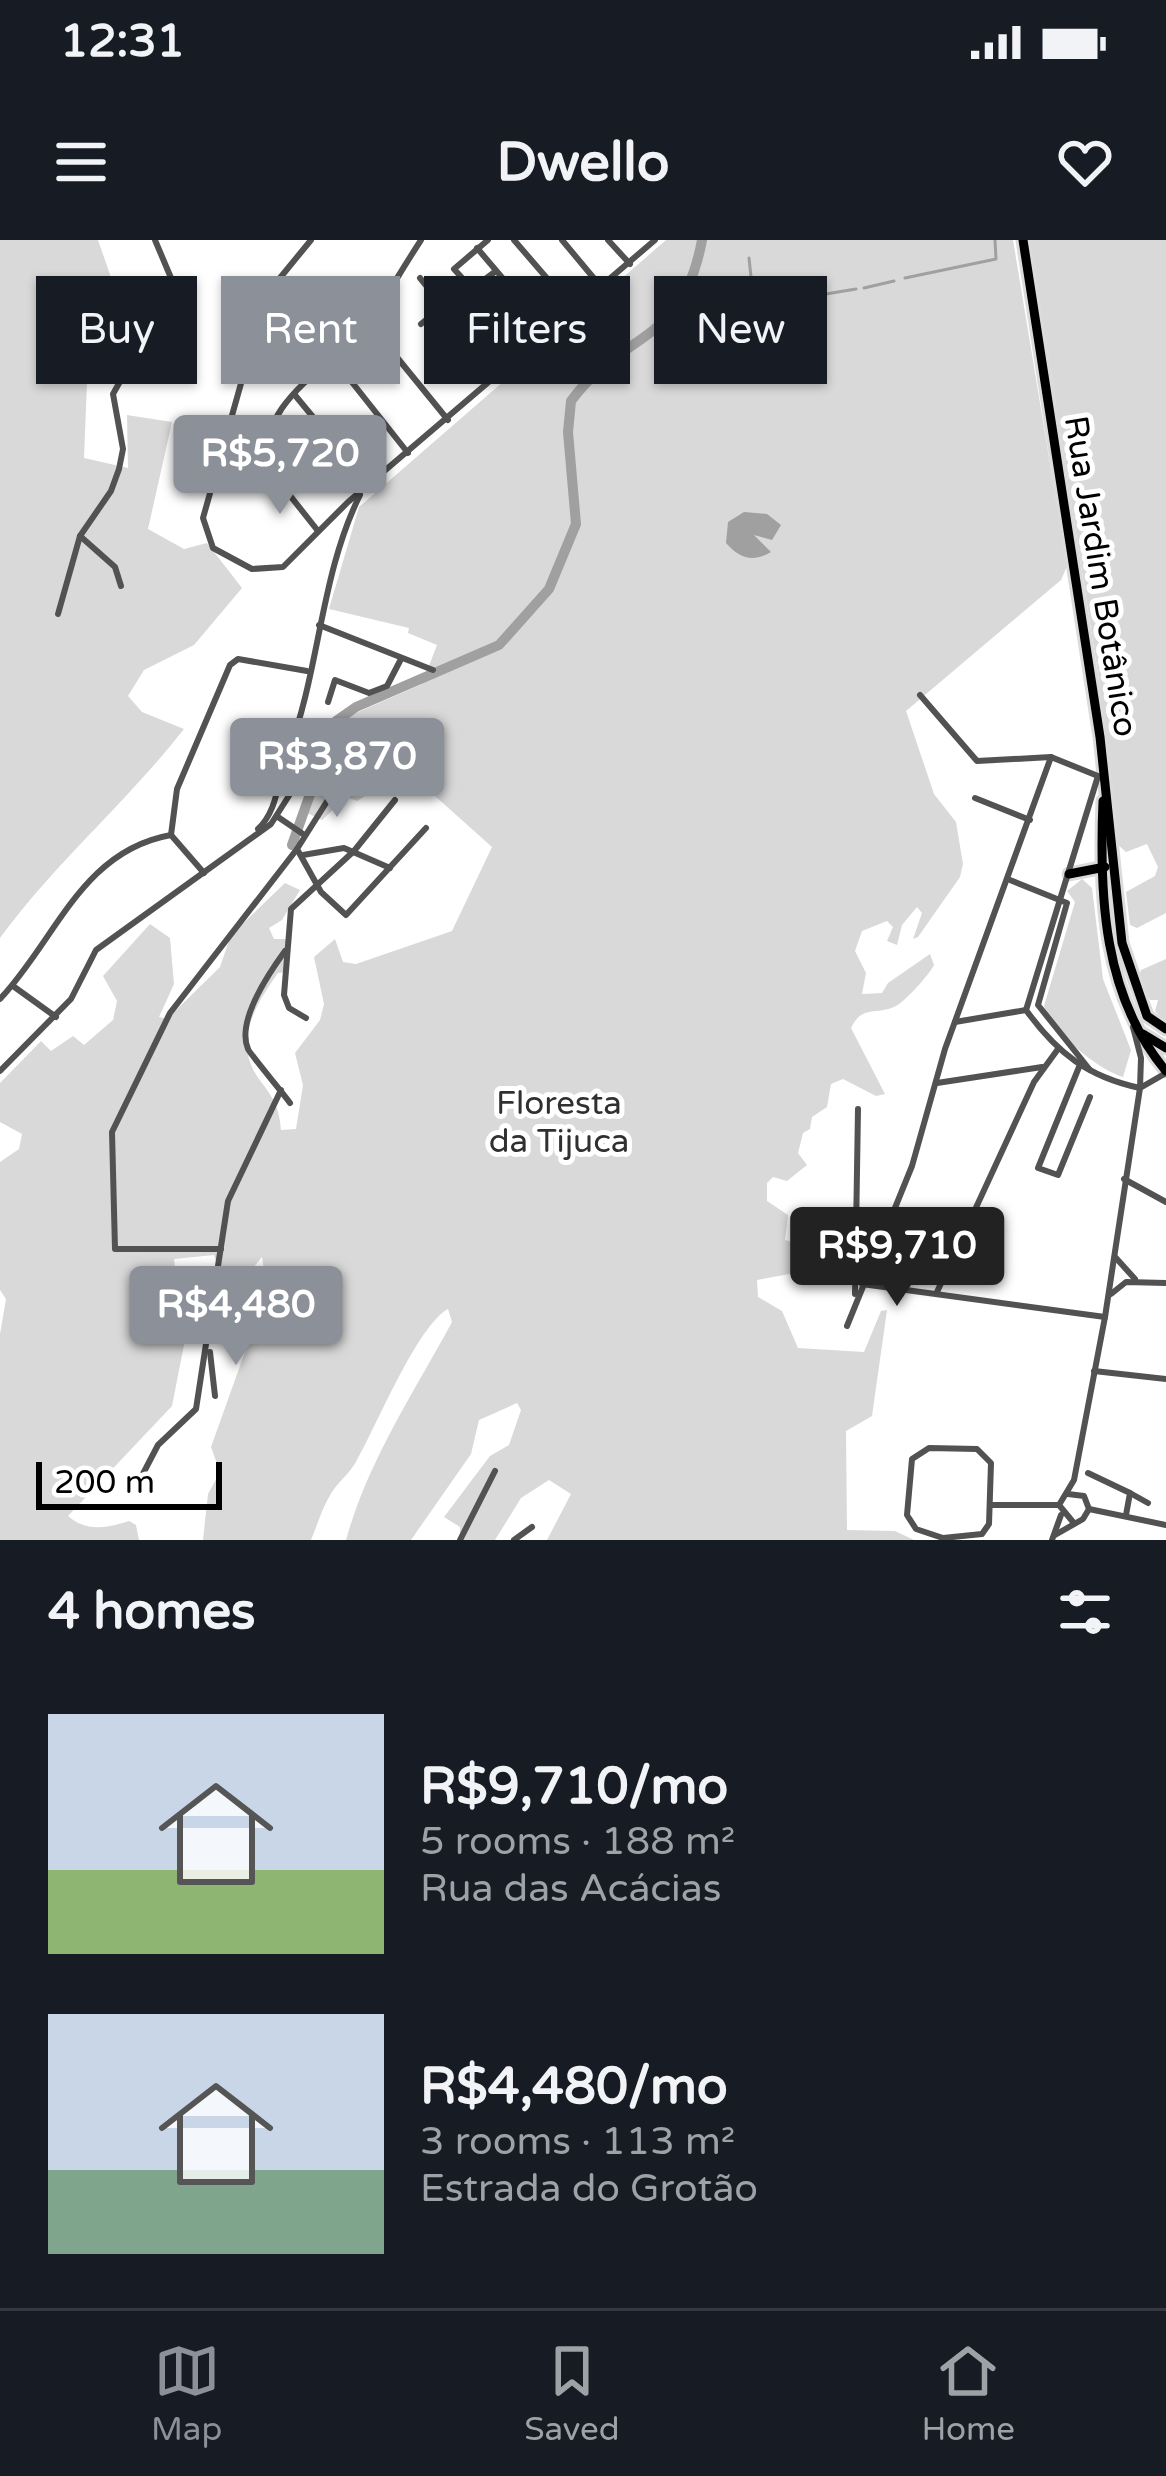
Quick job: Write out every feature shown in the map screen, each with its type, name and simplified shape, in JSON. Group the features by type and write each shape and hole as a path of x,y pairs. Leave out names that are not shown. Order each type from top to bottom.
{"main road":[{"name":"Rua Jardim Botânico","path":"1022,240 1116,863 1126,963 1152,1022 1166,1029"},
{"name":"Rua Jardim Botânico","path":"1101,777 1102,869 1111,951 1128,1012 1166,1072"},
{"path":"1069,874 1116,863"},
{"path":"1143,1034 1166,1048"}],"street":[{"path":"58,614 80,536 111,491 119,470 123,448 113,394 174,285 155,240"},
{"path":"311,240 266,295 236,385 203,518 213,548 264,571 283,568 361,491 491,384"},
{"path":"399,276 422,240"},
{"path":"488,240 454,269 472,289 496,271"},
{"path":"514,240 545,276"},
{"path":"562,240 592,276"},
{"path":"608,240 631,265"},
{"path":"618,276 656,240"},
{"path":"477,248 500,276"},
{"path":"420,278 424,283"},
{"path":"400,361 448,420"},
{"path":"304,384 273,431 267,460 274,476 322,529 342,536"},
{"path":"353,384 408,454"},
{"path":"294,394 370,486"},
{"path":"234,851 262,826 274,805 342,536 361,491"},
{"path":"80,536 115,567 121,586"},
{"path":"320,625 433,670"},
{"path":"328,702 335,680 369,693 387,686 401,658"},
{"path":"204,873 171,835 177,789 230,665 238,659 307,671"},
{"path":"920,695 977,761 1051,757 1101,777 1026,1010"},
{"path":"0,1071 56,1017 79,988 96,950 279,815 292,790 294,740"},
{"path":"847,1326 912,1166 955,1022 1051,757"},
{"path":"221,1249 115,1249 112,1132 170,1013 300,852 303,834 331,795 398,758"},
{"path":"278,789 285,794 292,790"},
{"path":"975,798 1030,820"},
{"path":"306,1018 290,1008 284,995 291,909 354,851 394,800"},
{"path":"274,805 303,834"},
{"path":"300,852 318,884 346,916 426,828"},
{"path":"0,1000 57,919 107,863 129,846 171,835"},
{"path":"300,852 354,851 390,868"},
{"path":"1010,880 1062,898"},
{"path":"1062,898 1067,912 1038,1005 1092,1073"},
{"path":"290,1103 249,1051 245,1027 291,943"},
{"path":"13,986 56,1017"},
{"path":"955,1022 1026,1010"},
{"path":"1026,1010 1078,1067 1140,1088 1166,1072"},
{"path":"1054,1538 1074,1480 1106,1317 1140,1088 1140,1050 1128,1012"},
{"path":"937,1292 1034,1082 1059,1049"},
{"path":"937,1083 1042,1067"},
{"path":"1078,1067 1038,1168 1058,1174 1090,1097"},
{"path":"1020,1070 1034,1082"},
{"path":"134,1489 158,1445 196,1408 229,1198 281,1090"},
{"path":"857,1297 858,1109"},
{"path":"1124,1180 1166,1202"},
{"path":"857,1235 865,1250 874,1252"},
{"path":"1115,1249 1120,1268 1138,1280"},
{"path":"1108,1303 1126,1282 1166,1283"},
{"path":"862,1284 1106,1317"},
{"path":"189,1298 215,1301"},
{"path":"208,1348 215,1396"},
{"path":"1094,1371 1166,1379"},
{"path":"929,1448 984,1453 991,1463 991,1505 989,1524 979,1537 923,1534 907,1515 912,1459 929,1448"},
{"path":"460,1540 495,1471"},
{"path":"1088,1473 1148,1503"},
{"path":"1074,1480 1089,1509"},
{"path":"1126,1515 1130,1492"},
{"path":"1068,1494 1079,1493"},
{"path":"991,1505 1060,1510 1072,1522"},
{"path":"1054,1538 1089,1509 1166,1526"},
{"path":"514,1540 532,1527"}],"green space":[{"path":"0,240 98,240 110,276 36,276 36,384 87,384 84,458 128,468 127,415 172,422 148,529 184,549 207,543 242,588 194,645 144,670 128,696 142,712 184,729 0,938"},
{"name":"Floresta da Tijuca","path":"666,240 1013,240 1067,566 1061,580 906,711 934,794 956,822 963,864 960,877 918,937 913,939 922,913 917,907 902,925 897,945 887,941 893,927 887,921 862,931 855,951 866,973 862,994 882,993 888,983 930,954 934,965 898,1004 864,1013 851,1028 885,1094 876,1096 843,1079 831,1084 827,1107 812,1117 810,1129 803,1133 798,1153 807,1165 787,1181 773,1177 767,1183 767,1201 788,1215 785,1240 805,1245 811,1270 757,1280 758,1297 782,1311 798,1348 864,1352 881,1311 887,1310 872,1416 846,1431 847,1530 895,1531 914,1540 547,1540 571,1494 549,1480 521,1498 495,1540 460,1540 460,1527 444,1517 490,1456 509,1445 521,1410 517,1403 479,1420 471,1454 411,1540 346,1540 379,1455 452,1322 448,1309 411,1355 357,1460 329,1497 311,1540 203,1540 208,1494 220,1472 211,1447 246,1349 247,1314 267,1289 262,1257 249,1273 219,1272 214,1255 174,1259 184,1345 172,1406 68,1516 97,1527 129,1521 136,1525 139,1540 0,1540 0,1334 6,1299 0,1290 0,1162 19,1149 22,1134 0,1122 0,1083 41,1041 51,1051 73,1036 84,1045 113,1020 117,1001 103,976 150,924 170,938 174,984 159,1017 167,1019 220,967 231,935 285,883 300,890 282,920 269,928 274,939 290,939 288,972 278,973 255,1010 247,1051 274,1102 281,1130 296,1129 303,1085 295,1053 320,1020 324,1004 314,957 335,939 343,962 356,964 452,931 492,847 407,771 357,801 347,797 322,820 305,812 338,721 422,684 437,645 408,633 409,628 329,609 359,507 500,384 630,384 630,276 625,276"},
{"path":"1030,240 1166,240 1166,913 1137,928 1130,925 1126,892 1155,876 1158,867 1147,844 1126,852 1116,843 1099,680"},
{"path":"1082,879 1092,888 1103,979 1131,1050 1123,1077 1077,1048 1044,1006 1075,902 1067,891"},
{"path":"1166,959 1166,1022 1155,1011 1158,1000 1150,1000 1138,978 1141,970"}],"shaded area":[{"path":"744,512 767,514 781,525 772,540 754,535 771,552 747,557 726,543 728,522"}],"waterway":[{"path":"292,845 336,721 356,707 499,645 549,589 576,524 568,432 571,401 591,378 666,319 693,275 702,240"},
{"path":"905,278 996,259 995,240"},
{"path":"749,258 751,276"},
{"path":"864,288 894,281"},
{"path":"827,294 856,289"}]}
